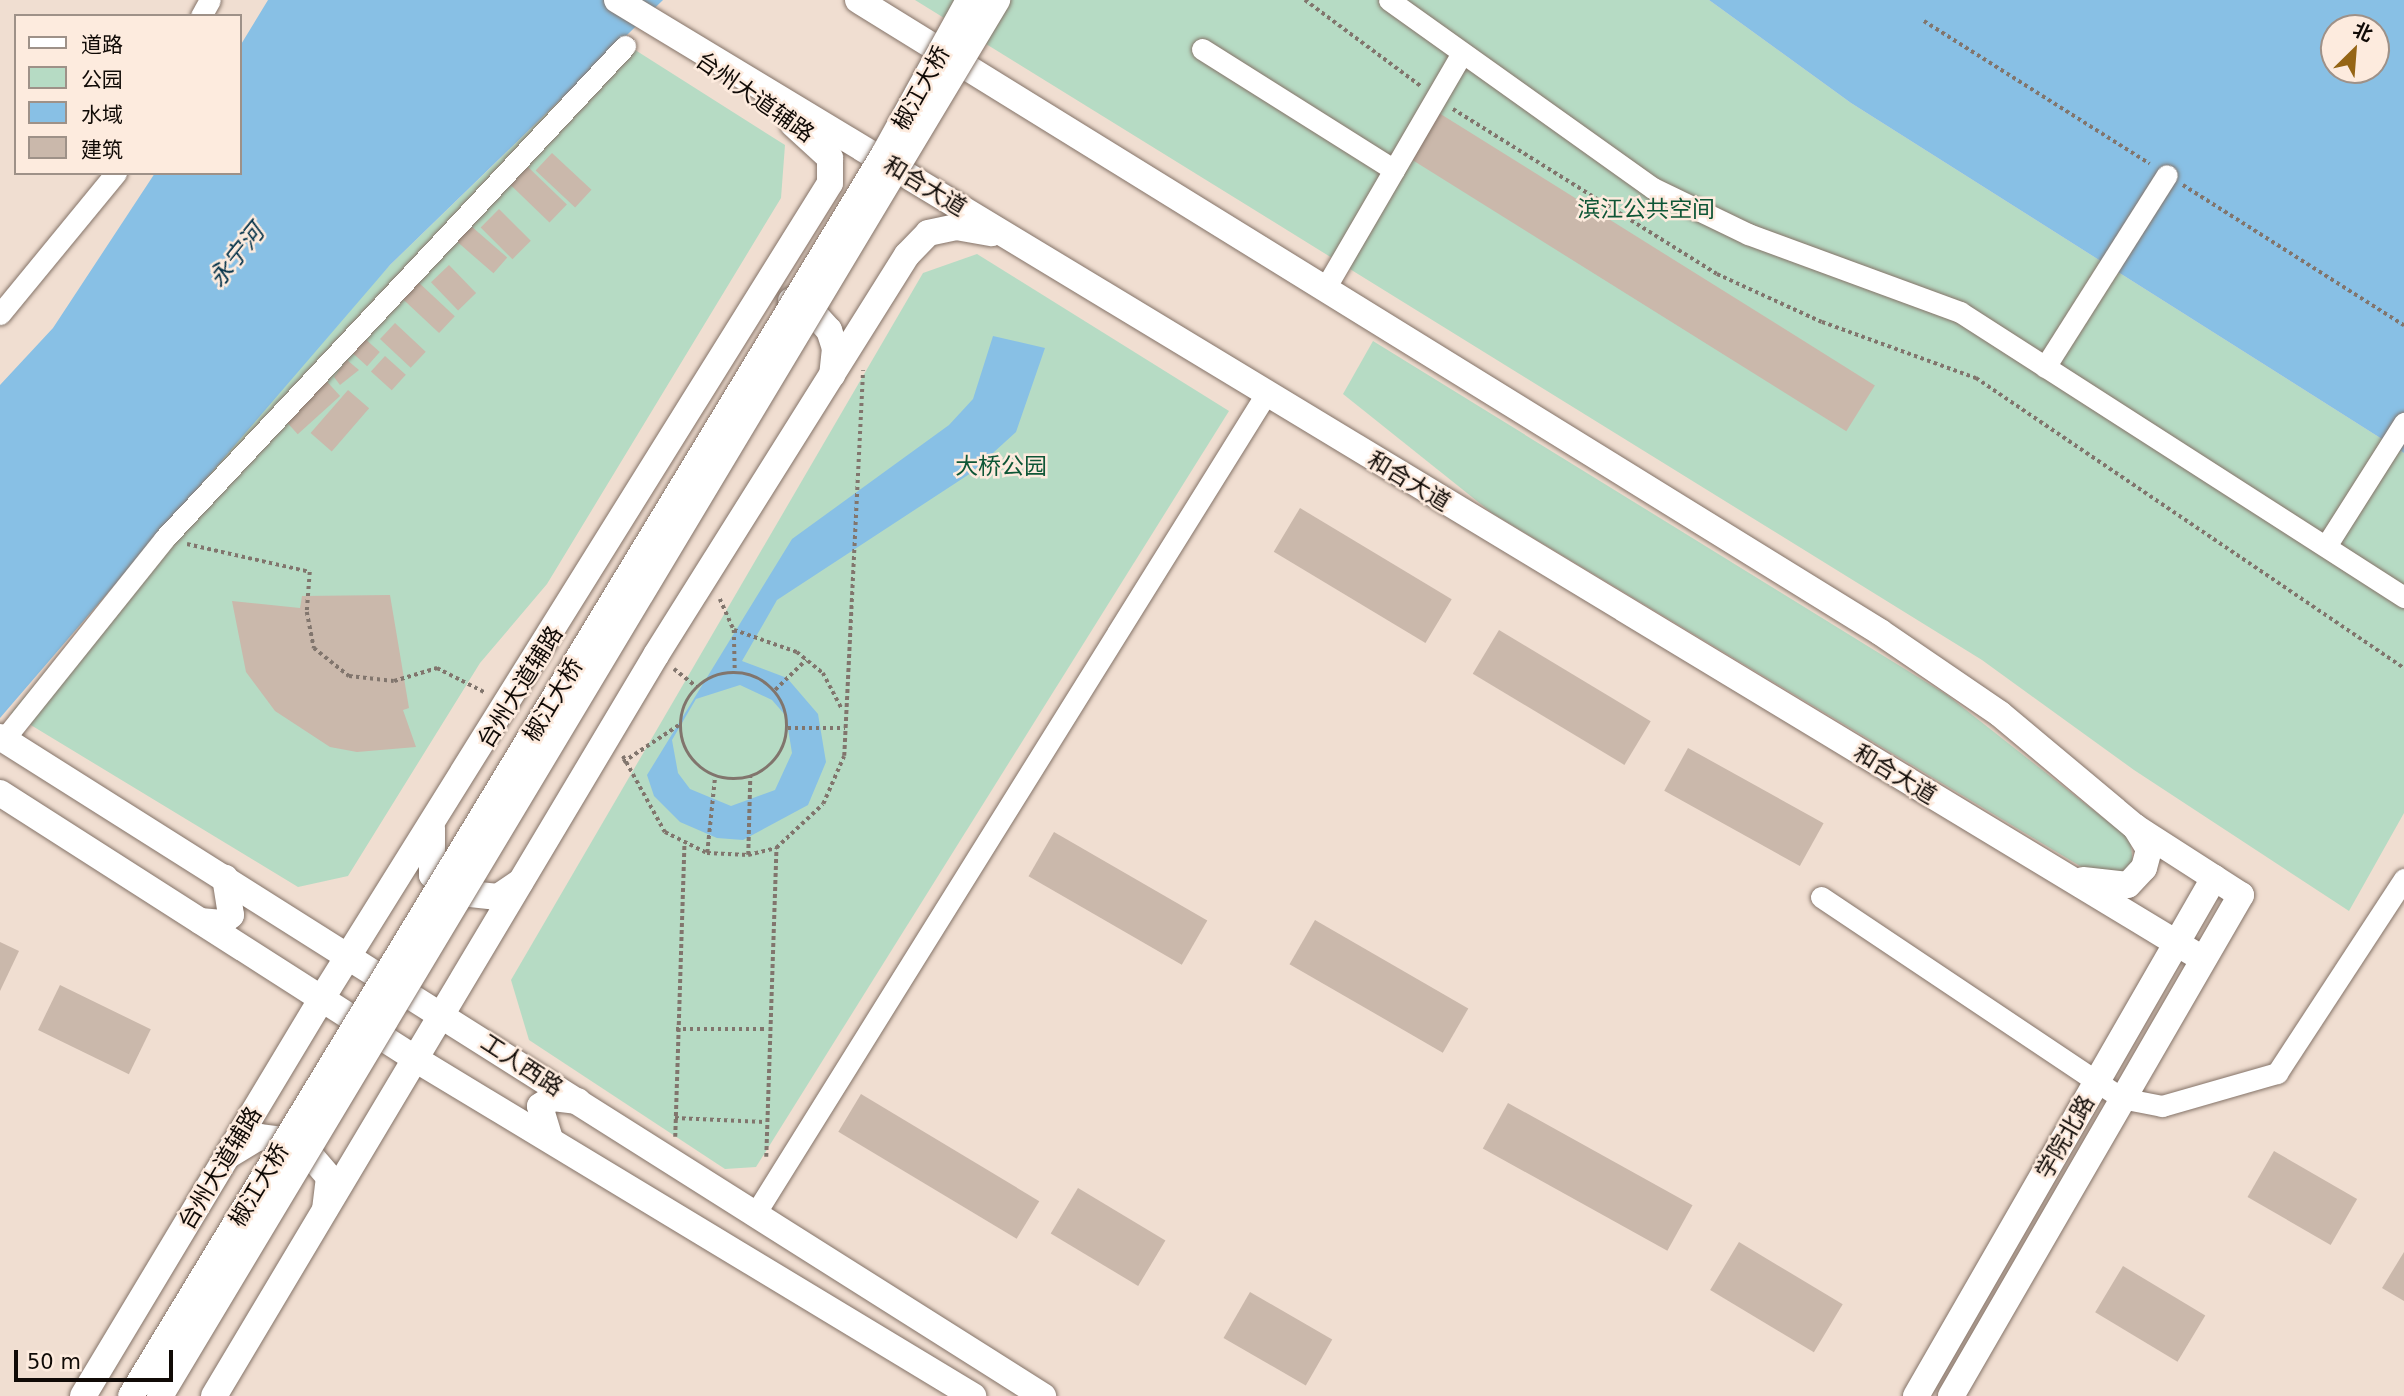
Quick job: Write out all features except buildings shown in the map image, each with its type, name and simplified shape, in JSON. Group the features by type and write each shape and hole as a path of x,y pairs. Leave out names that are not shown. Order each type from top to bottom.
{"main road":[{"name":"和合大道","path":"617,0 2203,959"},
{"path":"858,0 1327,285 1880,632 2000,714 2135,827 2214,878"},
{"name":"椒江大桥","path":"131,1396 884,154 969,0"},
{"name":"椒江大桥","path":"160,1396 997,0"},
{"name":"台州大道辅路","path":"83,1396 322,998 351,957 509,707 830,183 830,158 820,142 733,87 659,26"},
{"path":"214,1396 707,571 928,233 956,227 1007,236"},
{"path":"747,318 770,300 808,307 835,348 832,376"},
{"name":"工人西路","path":"2,738 444,1014 675,1163 760,1205 1043,1396"},
{"name":"工人西路","path":"0,793 417,1060 973,1396"},
{"path":"432,827 432,875 452,892 498,897 522,881"},
{"path":"2064,876 2128,885 2144,868 2150,849 2135,827"},
{"path":"200,921 222,923 232,915 225,877"},
{"name":"学院北路","path":"1916,1396 2214,878 2241,895 2120,1098 1951,1396"},
{"path":"550,1139 540,1106 553,1098 578,1101"},
{"path":"226,1157 259,1137 299,1142 329,1177 324,1214"}],"street":[{"path":"1390,0 1653,188 1748,234 1960,312 2404,597"},
{"path":"2,738 164,539 625,47"},
{"path":"1202,49 1394,170"},
{"path":"1327,285 1462,53"},
{"path":"0,314 114,175"},
{"path":"2045,367 2167,175"},
{"path":"760,1205 1266,394"},
{"path":"2326,546 2404,423"},
{"path":"1821,897 2120,1098 2162,1107 2277,1073 2404,879"}],"path":[{"path":"1305,0 1437,97 1717,274 1822,322 1976,378 2404,668"},
{"path":"623,749 623,762 646,809 684,845 707,853 748,855 776,848 823,804 844,756 844,714 864,360"},
{"path":"164,539 310,572 307,612 314,648 349,676 394,681 437,668 509,707"},
{"path":"707,571 734,630 735,672"},
{"path":"734,630 775,641 804,661 837,692 844,714"},
{"path":"656,655 697,687"},
{"path":"776,689 804,661"},
{"path":"623,762 680,725 697,687 735,672 776,689 790,728 776,759 751,779 714,777 692,760 680,725"},
{"path":"790,728 845,728"},
{"path":"707,853 714,777"},
{"path":"748,855 751,779"},
{"path":"675,1163 676,1029 684,845"},
{"path":"760,1205 766,1122 765,1030 776,848"},
{"path":"676,1029 765,1030"},
{"path":"675,1118 766,1122"}],"green space":[{"name":"滨江公共空间","path":"915,0 1709,0 1851,103 2404,453 2404,813 2349,911 2134,770 1982,660"},
{"path":"621,41 785,145 781,198 547,584 480,663 348,876 298,887 11,713 307,356 390,265"},
{"name":"大桥公园","path":"977,254 1229,411 756,1167 725,1169 529,1040 511,980 923,273"},
{"path":"1373,341 1947,695 2130,839 2133,863 2125,872 2100,878 1492,513 1343,394"}],"water":[{"name":"永宁河","path":"268,0 663,0 390,265 0,718 0,385 53,328 154,175 242,175 242,43"},
{"path":"1709,0 2404,0 2404,453 1851,103"},
{"path":"993,336 1045,348 1016,432 971,473 777,600 742,661 787,678 818,714 826,762 808,805 743,840 717,838 680,822 654,796 647,775 792,539 949,425 973,399","holes":["740,685 772,700 786,716 792,753 775,790 731,806 690,789 678,773 672,740 696,699"]}]}
